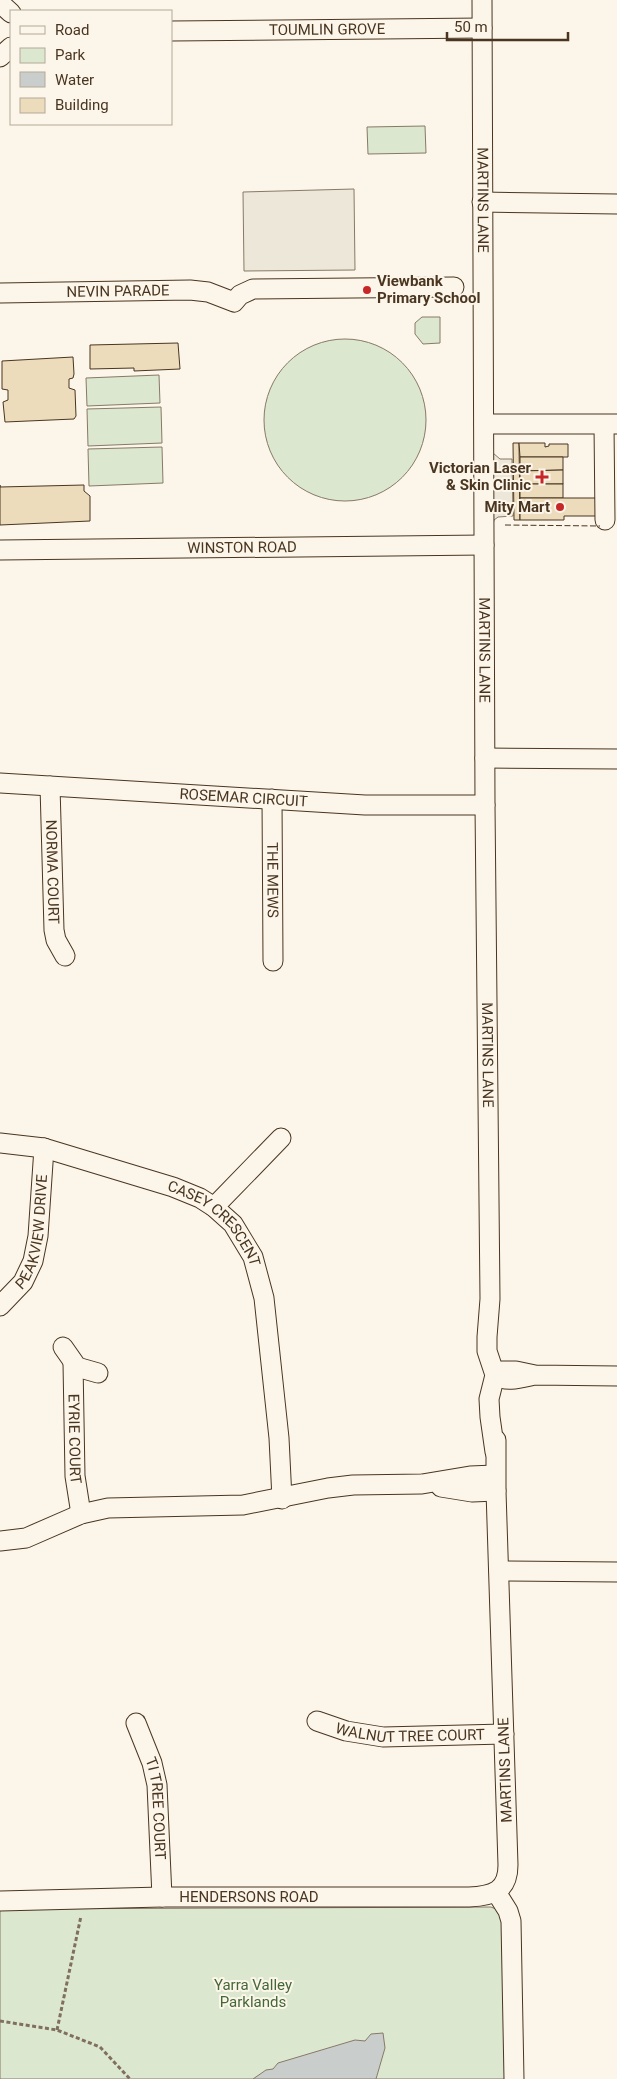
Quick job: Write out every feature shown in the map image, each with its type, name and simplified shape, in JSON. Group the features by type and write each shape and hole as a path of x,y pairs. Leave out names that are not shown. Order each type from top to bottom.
{"street":[{"name":"MARTINS LANE","path":"482,0 485,805 490,1299 487,1351 499,1376 489,1399 495,1452 508,1874 506,1882 496,1892"},
{"path":"0,3 10,12"},
{"name":"TOUMLIN GROVE","path":"172,31 482,28"},
{"path":"0,57 10,47"},
{"path":"482,202 617,204"},
{"name":"NEVIN PARADE","path":"0,293 190,290 208,292 234,302 240,295 253,289 454,287"},
{"path":"484,424 610,424 605,520"},
{"name":"WINSTON ROAD","path":"0,550 484,545"},
{"path":"485,758 617,759"},
{"name":"ROSEMAR CIRCUIT","path":"1,781 50,786 365,805 485,805"},
{"name":"NORMA COURT","path":"50,786 54,930 56,940 65,956"},
{"name":"THE MEWS","path":"272,800 273,961"},
{"path":"214,1207 281,1138"},
{"name":"CASEY CRESCENT","path":"0,1143 44,1148 173,1187 187,1192 214,1207 233,1224 253,1256 260,1277 288,1497"},
{"name":"PEAKVIEW DRIVE","path":"0,1306 23,1282 33,1261 38,1236 44,1148"},
{"name":"EYRIE COURT","path":"81,1514 75,1476 68,1355 82,1369 98,1373"},
{"path":"499,1376 516,1371 535,1375 617,1376"},
{"path":"0,1541 26,1538 39,1534 81,1514 120,1506 243,1505 328,1488 422,1484 470,1476 496,1483"},
{"path":"499,1571 617,1572"},
{"name":"WALNUT TREE COURT","path":"317,1721 346,1731 382,1737 504,1734"},
{"name":"TI TREE COURT","path":"136,1723 152,1763 157,1785 162,1897"},
{"path":"496,1892 508,1911 511,1929 514,2079"},
{"name":"HENDERSONS ROAD","path":"0,1901 162,1897 482,1897 496,1892"}],"path":[{"path":"58,2030 84,1899"},
{"path":"0,2021 58,2030 100,2047 130,2079"}],"green space":[{"path":"425,126 426,153 368,154 367,127"},
{"path":"422,317 440,317 440,343 423,344 415,334 415,323"},
{"path":"353,339 369,342 383,348 408,369 417,382 423,396 426,420 425,436 417,458 396,483 383,492 369,498 337,501 321,498 307,492 282,471 273,458 267,444 264,412 267,396 273,382 294,357 307,348 321,342"},
{"path":"159,375 160,403 87,406 86,378"},
{"path":"161,407 162,443 88,446 87,409"},
{"path":"162,447 163,483 89,486 88,449"},
{"name":"Yarra Valley Parklands","path":"491,1907 498,1910 502,1917 506,2079 0,2079 0,1909"}],"shaded area":[{"path":"354,189 355,270 244,271 243,192"},
{"path":"493,453 500,459 512,459 513,516 498,517 494,520 493,525"}],"water":[{"path":"383,2033 385,2048 376,2079 253,2079 266,2070 273,2069 278,2063 355,2040 365,2041 371,2034"}],"building":[{"path":"178,343 180,369 134,371 134,368 90,369 90,345"},
{"path":"73,357 74,374 73,378 69,379 69,388 75,390 76,416 74,419 5,422 3,402 8,400 8,390 2,389 2,361"},
{"path":"513,443 519,443 520,520 514,520"},
{"path":"519,443 545,443 545,447 549,446 549,444 568,444 568,457 520,457"},
{"path":"520,457 563,457 563,470 520,471"},
{"name":"Victorian Laser & Skin Clinic","path":"563,470 563,484 520,484 520,471"},
{"path":"520,484 563,484 563,498 520,498"},
{"path":"84,485 84,491 90,496 90,521 0,525 0,487"},
{"name":"Mity Mart","path":"520,498 601,498 601,516 564,516 564,520 520,520"}],"fence":[{"path":"505,525 600,526"}],"place":[{"name":"Viewbank Primary School","path":"367,290"},
{"name":"Victorian Laser & Skin Clinic","path":"542,477"},
{"name":"Mity Mart","path":"560,507"}]}
